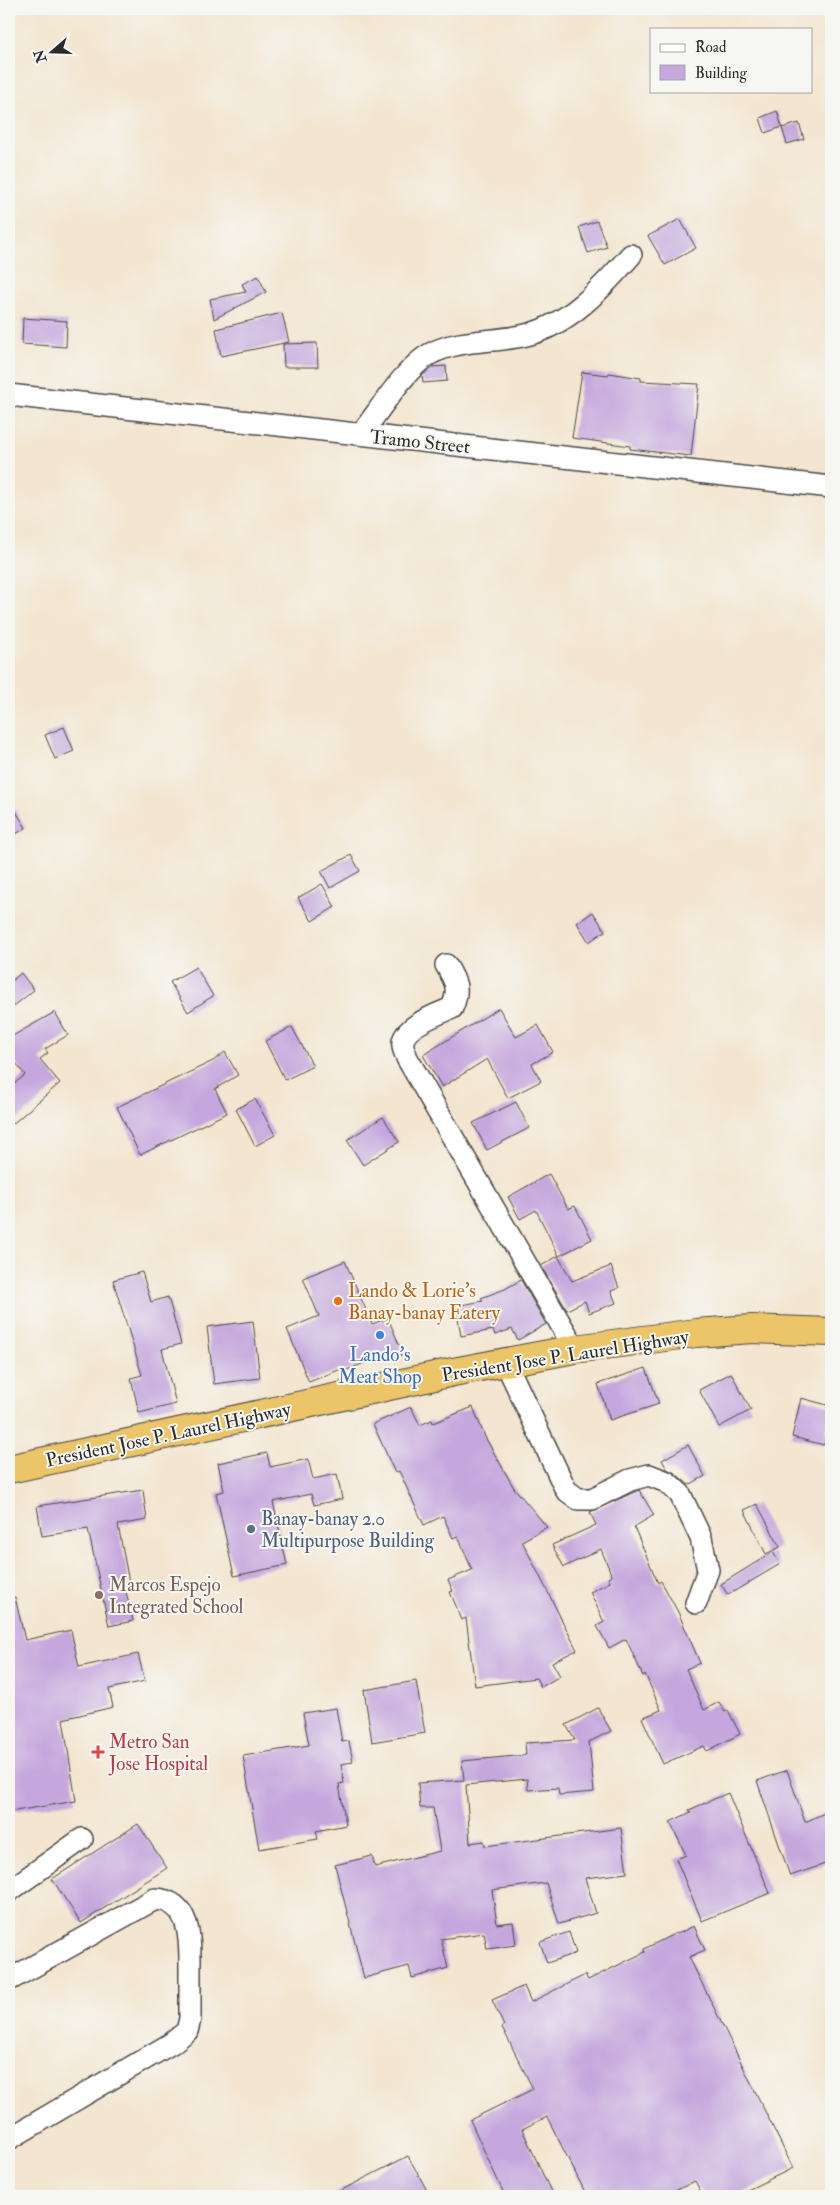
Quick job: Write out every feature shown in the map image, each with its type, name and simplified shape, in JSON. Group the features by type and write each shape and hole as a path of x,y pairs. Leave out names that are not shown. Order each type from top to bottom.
{"highway":[{"name":"President Jose P. Laurel Highway","path":"9,1469 505,1361 576,1349 705,1332 752,1330 831,1332"}],"street":[{"path":"361,434 411,369 429,354 450,346 526,335 554,324 574,311 615,274 631,256"},
{"name":"Tramo Street","path":"9,395 831,486"},
{"path":"446,965 455,980 457,995 452,1008 413,1026 405,1035 402,1044 407,1058 576,1349"},
{"path":"505,1361 566,1490 578,1499 592,1499 630,1480 649,1475 667,1482 680,1494 701,1538 708,1570 696,1603"},
{"path":"9,1891 82,1839"},
{"path":"9,1980 156,1899 164,1899 172,1904 181,1911 186,1921 190,1937 190,2019 187,2030 172,2043 9,2139"}],"building":[{"path":"777,111 782,127 765,133 760,118"},
{"path":"799,123 804,139 787,144 782,128"},
{"path":"680,219 696,248 665,265 648,236"},
{"path":"597,221 607,247 588,253 579,227"},
{"path":"258,276 266,292 214,319 210,299 246,292 242,284"},
{"path":"282,313 289,342 221,356 216,329"},
{"path":"23,318 67,321 66,347 22,344"},
{"path":"317,343 318,367 284,367 283,344"},
{"path":"446,366 447,381 423,383 422,376 433,367"},
{"path":"582,372 608,375 609,373 641,378 641,381 699,384 691,456 630,449 630,446 572,438"},
{"path":"64,727 74,751 55,759 45,735"},
{"path":"9,800 26,828 9,838"},
{"path":"351,855 360,871 330,888 321,871"},
{"path":"322,884 335,907 312,921 298,898"},
{"path":"593,912 605,931 589,942 577,923"},
{"path":"196,967 213,996 188,1012 170,982"},
{"path":"21,973 34,990 9,1010 9,983"},
{"path":"499,1008 516,1037 538,1025 553,1052 532,1064 541,1081 508,1098 487,1059 442,1087 423,1055"},
{"path":"55,1012 68,1035 45,1049 48,1053 40,1059 60,1083 9,1127 9,1088 25,1075 9,1054 9,1038"},
{"path":"292,1027 313,1066 285,1080 265,1041"},
{"path":"225,1052 238,1075 215,1089 227,1113 140,1155 117,1107 213,1061"},
{"path":"255,1099 275,1135 255,1146 236,1109"},
{"path":"516,1102 529,1128 487,1150 473,1123"},
{"path":"383,1117 399,1142 363,1165 347,1140"},
{"path":"549,1174 568,1209 575,1206 592,1239 559,1256 536,1210 520,1219 508,1197"},
{"path":"558,1256 572,1281 611,1266 619,1288 611,1291 616,1303 589,1313 585,1301 567,1310 541,1266"},
{"name":"Lando & Lorie's Banay-banay Eatery","path":"345,1261 372,1324 388,1318 403,1354 387,1361 384,1355 342,1372 341,1369 309,1382 287,1329 319,1316 303,1278"},
{"path":"142,1272 151,1302 168,1297 181,1344 162,1349 176,1404 139,1413 131,1378 142,1375 113,1280"},
{"path":"521,1280 546,1324 518,1340 512,1329 495,1335 493,1330 461,1336 456,1306 483,1301 481,1298 505,1289"},
{"path":"253,1321 260,1378 214,1384 207,1327"},
{"path":"646,1368 659,1404 610,1420 598,1384"},
{"path":"731,1373 751,1410 719,1427 699,1390"},
{"path":"801,1398 831,1406 824,1445 792,1437"},
{"path":"411,1407 420,1425 432,1420 433,1423 473,1407 485,1437 514,1488 547,1527 522,1541 577,1650 552,1662 560,1676 541,1687 536,1678 475,1686 466,1618 462,1620 450,1592 453,1591 448,1580 472,1570 458,1536 453,1538 443,1516 424,1525 399,1471 395,1473 373,1424"},
{"path":"688,1445 705,1476 689,1485 667,1469 662,1460"},
{"path":"267,1453 270,1467 308,1459 313,1479 337,1474 342,1499 314,1505 311,1494 273,1502 287,1565 234,1576 216,1493 224,1491 218,1463"},
{"path":"143,1490 147,1520 118,1525 129,1582 124,1583 133,1621 109,1626 88,1529 42,1536 37,1506"},
{"path":"639,1490 654,1515 634,1527 658,1583 661,1581 678,1612 700,1663 686,1669 704,1710 719,1702 725,1712 728,1710 740,1734 707,1751 704,1746 663,1764 642,1718 661,1710 645,1674 643,1676 626,1639 609,1648 597,1626 604,1622 590,1592 610,1582 608,1578 612,1576 601,1549 564,1567 552,1545 596,1525 590,1512"},
{"path":"757,1504 780,1547 766,1554 744,1510"},
{"path":"773,1552 780,1564 728,1595 721,1584"},
{"path":"15,1597 25,1640 71,1630 79,1667 138,1654 145,1681 109,1689 113,1707 63,1719 76,1801 9,1812 9,1598"},
{"path":"416,1681 425,1733 372,1742 364,1690"},
{"path":"336,1708 342,1742 349,1741 353,1762 341,1764 344,1783 339,1784 346,1825 316,1831 318,1839 259,1849 243,1756 309,1745 303,1713"},
{"path":"598,1708 611,1731 589,1742 594,1792 559,1795 558,1788 528,1790 527,1779 466,1785 470,1843 484,1841 485,1846 621,1828 627,1873 585,1878 596,1913 559,1924 546,1883 492,1890 497,1924 513,1922 516,1945 487,1949 484,1933 441,1939 448,1968 412,1978 409,1966 364,1978 335,1865 372,1856 375,1867 440,1851 433,1808 420,1808 418,1783 464,1780 462,1761 526,1755 525,1743 575,1740 566,1725"},
{"path":"787,1770 805,1822 831,1810 831,1862 790,1876 757,1781"},
{"path":"728,1793 770,1893 702,1921 676,1859 686,1855 670,1822 691,1812 689,1810"},
{"path":"138,1824 167,1868 81,1923 52,1879"},
{"path":"694,1926 705,1950 689,1957 793,2168 735,2196 703,2196 695,2181 665,2196 587,2196 547,2117 522,2129 553,2196 505,2196 470,2120 533,2089 502,2027 504,2026 492,2000 524,1986 531,2002 585,1975 588,1980 645,1952 644,1949"},
{"path":"569,1932 576,1953 547,1963 540,1942"},
{"path":"408,2156 430,2196 330,2196"}],"place":[{"name":"Lando & Lorie's Banay-banay Eatery","path":"338,1301"},
{"name":"Lando's Meat Shop","path":"380,1335"},
{"name":"Banay-banay 2.0 Multipurpose Building","path":"251,1529"},
{"name":"Marcos Espejo Integrated School","path":"99,1595"},
{"name":"Metro San Jose Hospital","path":"98,1752"}]}
